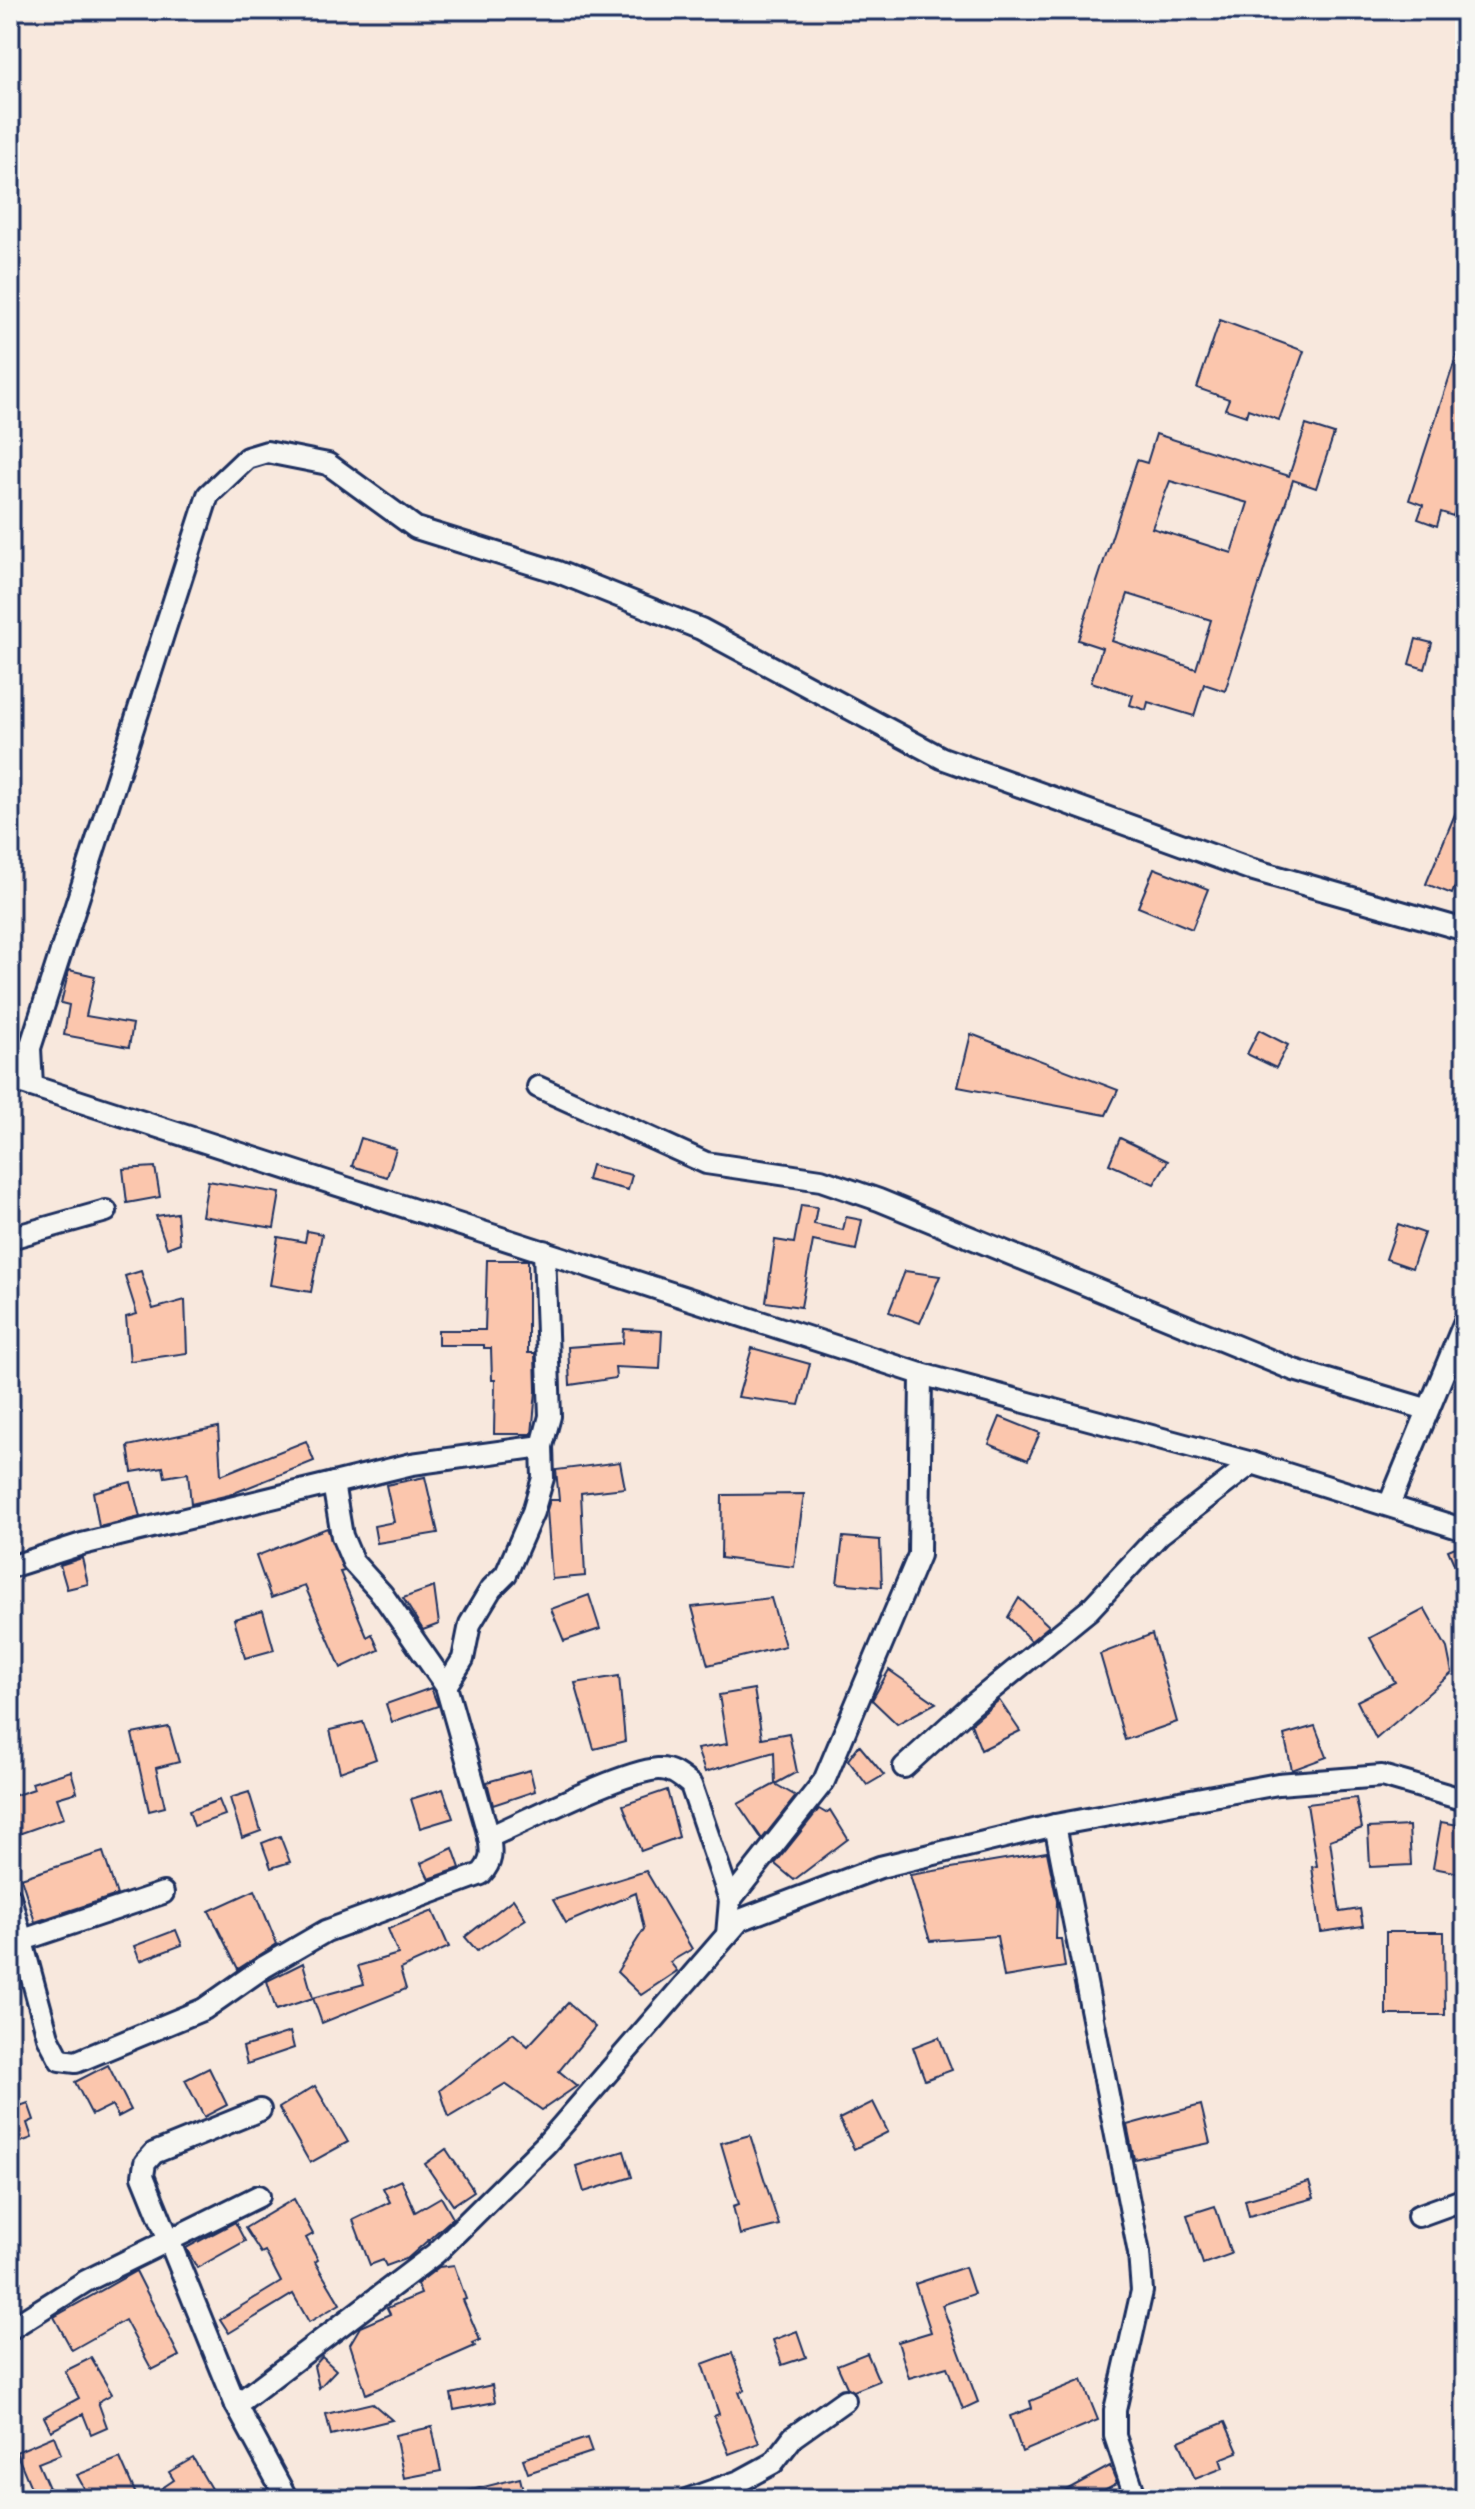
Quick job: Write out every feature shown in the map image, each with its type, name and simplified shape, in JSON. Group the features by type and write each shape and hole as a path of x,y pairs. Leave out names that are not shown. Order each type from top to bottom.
{"street":[{"path":"32,1086 30,1048 208,495 247,458 267,452 328,464 416,528 558,572 701,629 942,758 1250,869 1465,930"},
{"path":"10,1060 30,1048"},
{"path":"10,1079 921,1374 1252,1463 1465,1530"},
{"path":"538,1087 706,1163 821,1180 879,1200 1294,1370 1426,1409"},
{"path":"10,1238 106,1211"},
{"path":"446,1686 463,1659 470,1624 483,1600 506,1574 533,1512 543,1478 542,1446 550,1416 544,1251"},
{"path":"1389,1505 1426,1409 1465,1321"},
{"path":"730,1900 824,1781 919,1555 921,1374"},
{"path":"10,1567 82,1544 412,1464 542,1446"},
{"path":"904,1767 971,1706 1089,1610 1160,1534 1252,1463"},
{"path":"10,1897 54,2051 60,2060 76,2062 204,2009 264,1967 326,1931 481,1874 492,1856 489,1837 446,1686 382,1594 353,1562 342,1536 333,1483"},
{"path":"489,1837 633,1775 660,1769 677,1773 691,1785 730,1900 727,1935"},
{"path":"236,2405 436,2253 546,2144 740,1920 880,1867 1055,1825 1278,1784 1382,1776 1465,1800"},
{"path":"1055,1825 1139,2253 1142,2291 1115,2410 1115,2436 1136,2499"},
{"path":"23,1940 163,1893"},
{"path":"260,2110 154,2153 145,2163 143,2176 236,2405 287,2499"},
{"path":"10,2329 86,2281 259,2196"},
{"path":"1418,2216 1465,2199"},
{"path":"689,2499 740,2481 773,2463 793,2437 845,2400"}],"building":[{"path":"1220,320 1304,351 1279,420 1248,409 1246,416 1225,409 1229,399 1197,388"},
{"path":"1461,342 1465,342 1465,481 1453,516 1441,512 1437,526 1418,519 1423,505 1409,500"},
{"path":"1306,425 1334,434 1316,488 1293,480 1225,691 1204,684 1194,716 1148,702 1146,710 1130,705 1133,695 1091,682 1102,648 1078,640 1137,460 1147,463 1156,434 1289,476","holes":["1170,481 1248,503 1232,553 1152,528","1128,594 1211,620 1196,669 1112,641"]},
{"path":"1416,639 1432,643 1425,669 1409,664"},
{"path":"1465,790 1465,863 1452,894 1426,884"},
{"path":"1154,868 1208,889 1192,929 1138,907"},
{"path":"69,970 95,976 86,1016 133,1024 129,1047 64,1035 69,1005 61,1003"},
{"path":"1259,1030 1288,1045 1276,1068 1247,1054"},
{"path":"971,1034 1118,1090 1106,1115 958,1087"},
{"path":"361,1138 396,1149 387,1177 352,1166"},
{"path":"1120,1138 1168,1161 1154,1184 1109,1164"},
{"path":"591,1165 632,1175 628,1190 587,1180"},
{"path":"155,1167 160,1197 127,1203 123,1169"},
{"path":"208,1181 280,1193 274,1228 202,1216"},
{"path":"801,1205 817,1207 814,1224 843,1230 846,1217 862,1220 856,1250 813,1241 801,1307 766,1302 775,1240 794,1243"},
{"path":"177,1213 180,1243 167,1248 156,1216"},
{"path":"1398,1224 1424,1233 1412,1268 1386,1259"},
{"path":"307,1231 322,1234 311,1292 270,1285 278,1237 305,1242"},
{"path":"487,1260 528,1260 528,1353 535,1353 536,1391 532,1434 494,1434 495,1380 492,1380 491,1348 484,1348 484,1345 438,1345 438,1330 485,1330"},
{"path":"141,1271 153,1309 185,1300 187,1353 130,1361 126,1317 137,1314 125,1276"},
{"path":"905,1271 940,1276 920,1323 889,1312"},
{"path":"624,1329 662,1331 660,1369 615,1367 616,1378 570,1385 568,1347 623,1343"},
{"path":"752,1348 810,1364 799,1405 738,1397"},
{"path":"1000,1417 1040,1433 1028,1460 989,1444"},
{"path":"218,1427 221,1475 306,1441 314,1461 229,1495 191,1504 188,1473 165,1477 163,1467 132,1472 128,1446"},
{"path":"620,1462 625,1488 581,1493 585,1576 552,1579 547,1510 550,1500 559,1500 556,1470"},
{"path":"425,1477 438,1533 377,1543 374,1526 394,1522 386,1485"},
{"path":"131,1482 140,1517 99,1527 93,1492"},
{"path":"804,1494 794,1567 721,1558 722,1495"},
{"path":"327,1528 344,1571 340,1572 367,1637 372,1634 379,1650 341,1668 305,1586 271,1598 256,1556"},
{"path":"843,1537 880,1540 882,1587 837,1583"},
{"path":"1465,1543 1465,1589 1448,1550"},
{"path":"82,1558 88,1584 67,1589 60,1565"},
{"path":"434,1587 439,1624 423,1630 403,1598"},
{"path":"589,1595 600,1629 564,1641 551,1609"},
{"path":"771,1598 785,1646 708,1665 692,1607"},
{"path":"1019,1598 1049,1626 1031,1641 1008,1617"},
{"path":"1425,1609 1447,1648 1452,1673 1376,1739 1357,1701 1395,1682 1370,1638"},
{"path":"263,1611 274,1650 245,1658 234,1619"},
{"path":"1152,1634 1177,1722 1125,1740 1100,1654"},
{"path":"889,1670 936,1703 897,1724 872,1700"},
{"path":"619,1676 625,1741 594,1749 575,1683"},
{"path":"431,1688 438,1706 392,1722 386,1704"},
{"path":"754,1689 762,1738 789,1733 797,1772 775,1784 774,1752 705,1772 697,1749 727,1744 719,1695"},
{"path":"999,1700 1020,1731 981,1750 971,1724"},
{"path":"363,1722 376,1759 340,1772 330,1730"},
{"path":"1315,1726 1327,1757 1292,1770 1284,1735"},
{"path":"169,1727 179,1762 156,1768 165,1807 149,1811 132,1734"},
{"path":"859,1745 884,1775 867,1785 848,1760"},
{"path":"530,1770 535,1791 493,1805 487,1782"},
{"path":"71,1771 77,1792 57,1798 64,1818 10,1837 10,1797 34,1789 32,1783"},
{"path":"775,1784 796,1796 762,1839 738,1804"},
{"path":"443,1789 453,1818 420,1828 411,1799"},
{"path":"667,1790 679,1837 641,1851 623,1805"},
{"path":"249,1792 261,1831 242,1838 230,1798"},
{"path":"1356,1798 1362,1828 1330,1840 1340,1912 1360,1909 1363,1926 1321,1932 1312,1867 1317,1866 1307,1804"},
{"path":"219,1800 225,1815 194,1826 189,1811"},
{"path":"819,1809 826,1813 830,1810 848,1839 794,1880 775,1864"},
{"path":"1441,1822 1465,1826 1465,1874 1433,1868"},
{"path":"1409,1826 1411,1865 1370,1867 1368,1828"},
{"path":"280,1836 290,1862 271,1868 262,1843"},
{"path":"453,1848 460,1868 429,1879 421,1863"},
{"path":"103,1852 117,1895 35,1922 21,1878"},
{"path":"1047,1852 1057,1901 1056,1939 1061,1939 1065,1967 1004,1977 997,1936 930,1941 910,1875"},
{"path":"646,1871 692,1949 670,1962 677,1971 641,1995 617,1972 644,1929 636,1893 566,1923 553,1900"},
{"path":"255,1890 277,1944 238,1969 209,1911"},
{"path":"513,1899 526,1919 477,1951 465,1937"},
{"path":"433,1911 449,1947 400,1969 406,1989 322,2023 313,1998 364,1984 358,1966 398,1954 388,1929"},
{"path":"176,1930 182,1945 140,1961 134,1946"},
{"path":"1386,1932 1444,1932 1445,2015 1386,2015"},
{"path":"303,1963 313,1998 276,2010 267,1981"},
{"path":"568,2003 595,2027 559,2071 577,2086 542,2110 505,2084 449,2117 440,2090 513,2033 528,2046"},
{"path":"290,2032 294,2048 247,2064 243,2047"},
{"path":"939,2037 952,2070 925,2080 913,2047"},
{"path":"108,2065 131,2110 118,2117 112,2105 92,2115 75,2082"},
{"path":"209,2068 227,2105 204,2117 185,2080"},
{"path":"12,2082 20,2106 28,2103 34,2120 27,2123 32,2138 10,2146"},
{"path":"315,2086 348,2142 310,2163 279,2108"},
{"path":"873,2102 888,2132 854,2149 839,2119"},
{"path":"1201,2105 1210,2143 1134,2159 1127,2125"},
{"path":"750,2135 779,2225 740,2235 733,2206 739,2204 721,2143"},
{"path":"446,2149 474,2191 453,2205 425,2164"},
{"path":"624,2151 632,2177 584,2192 576,2166"},
{"path":"401,2180 415,2212 441,2197 453,2218 408,2258 386,2266 383,2260 370,2265 353,2220 390,2202 383,2188"},
{"path":"1309,2182 1314,2198 1249,2216 1245,2200"},
{"path":"294,2199 313,2234 306,2238 318,2260 315,2262 340,2304 309,2322 293,2294 229,2333 220,2319 281,2282 265,2251 261,2253 245,2228"},
{"path":"1215,2206 1231,2254 1203,2264 1187,2215"},
{"path":"235,2222 245,2241 197,2268 186,2248"},
{"path":"454,2265 466,2299 463,2300 480,2340 473,2343 475,2346 366,2394 350,2344 360,2327 390,2314 387,2308 421,2294 417,2284 439,2267"},
{"path":"965,2267 974,2294 942,2305 978,2402 963,2409 947,2367 909,2378 898,2342 931,2332 915,2284"},
{"path":"136,2271 179,2356 152,2370 125,2320 72,2350 54,2317"},
{"path":"797,2331 806,2357 782,2365 773,2340"},
{"path":"732,2353 745,2390 739,2392 759,2443 729,2454 714,2416 719,2414 702,2364"},
{"path":"867,2353 879,2381 854,2391 847,2387 837,2365"},
{"path":"322,2357 336,2370 319,2388 314,2366"},
{"path":"91,2358 112,2394 98,2402 107,2427 91,2434 83,2414 51,2431 44,2417 79,2398 65,2371"},
{"path":"1082,2380 1098,2420 1022,2452 1010,2416 1032,2408 1030,2401"},
{"path":"492,2385 495,2402 454,2410 451,2394"},
{"path":"372,2403 392,2420 331,2435 326,2414"},
{"path":"1225,2422 1238,2452 1220,2459 1223,2468 1195,2479 1179,2441"},
{"path":"432,2427 441,2471 404,2478 395,2435"},
{"path":"54,2436 61,2454 38,2463 49,2488 34,2495 16,2452"},
{"path":"587,2438 592,2452 528,2473 523,2459"},
{"path":"120,2458 138,2499 90,2499 77,2475"},
{"path":"193,2458 217,2499 146,2499 174,2480 169,2472"},
{"path":"1110,2466 1117,2483 1088,2499 1050,2499"},
{"path":"520,2478 525,2499 459,2499 459,2493"}]}
